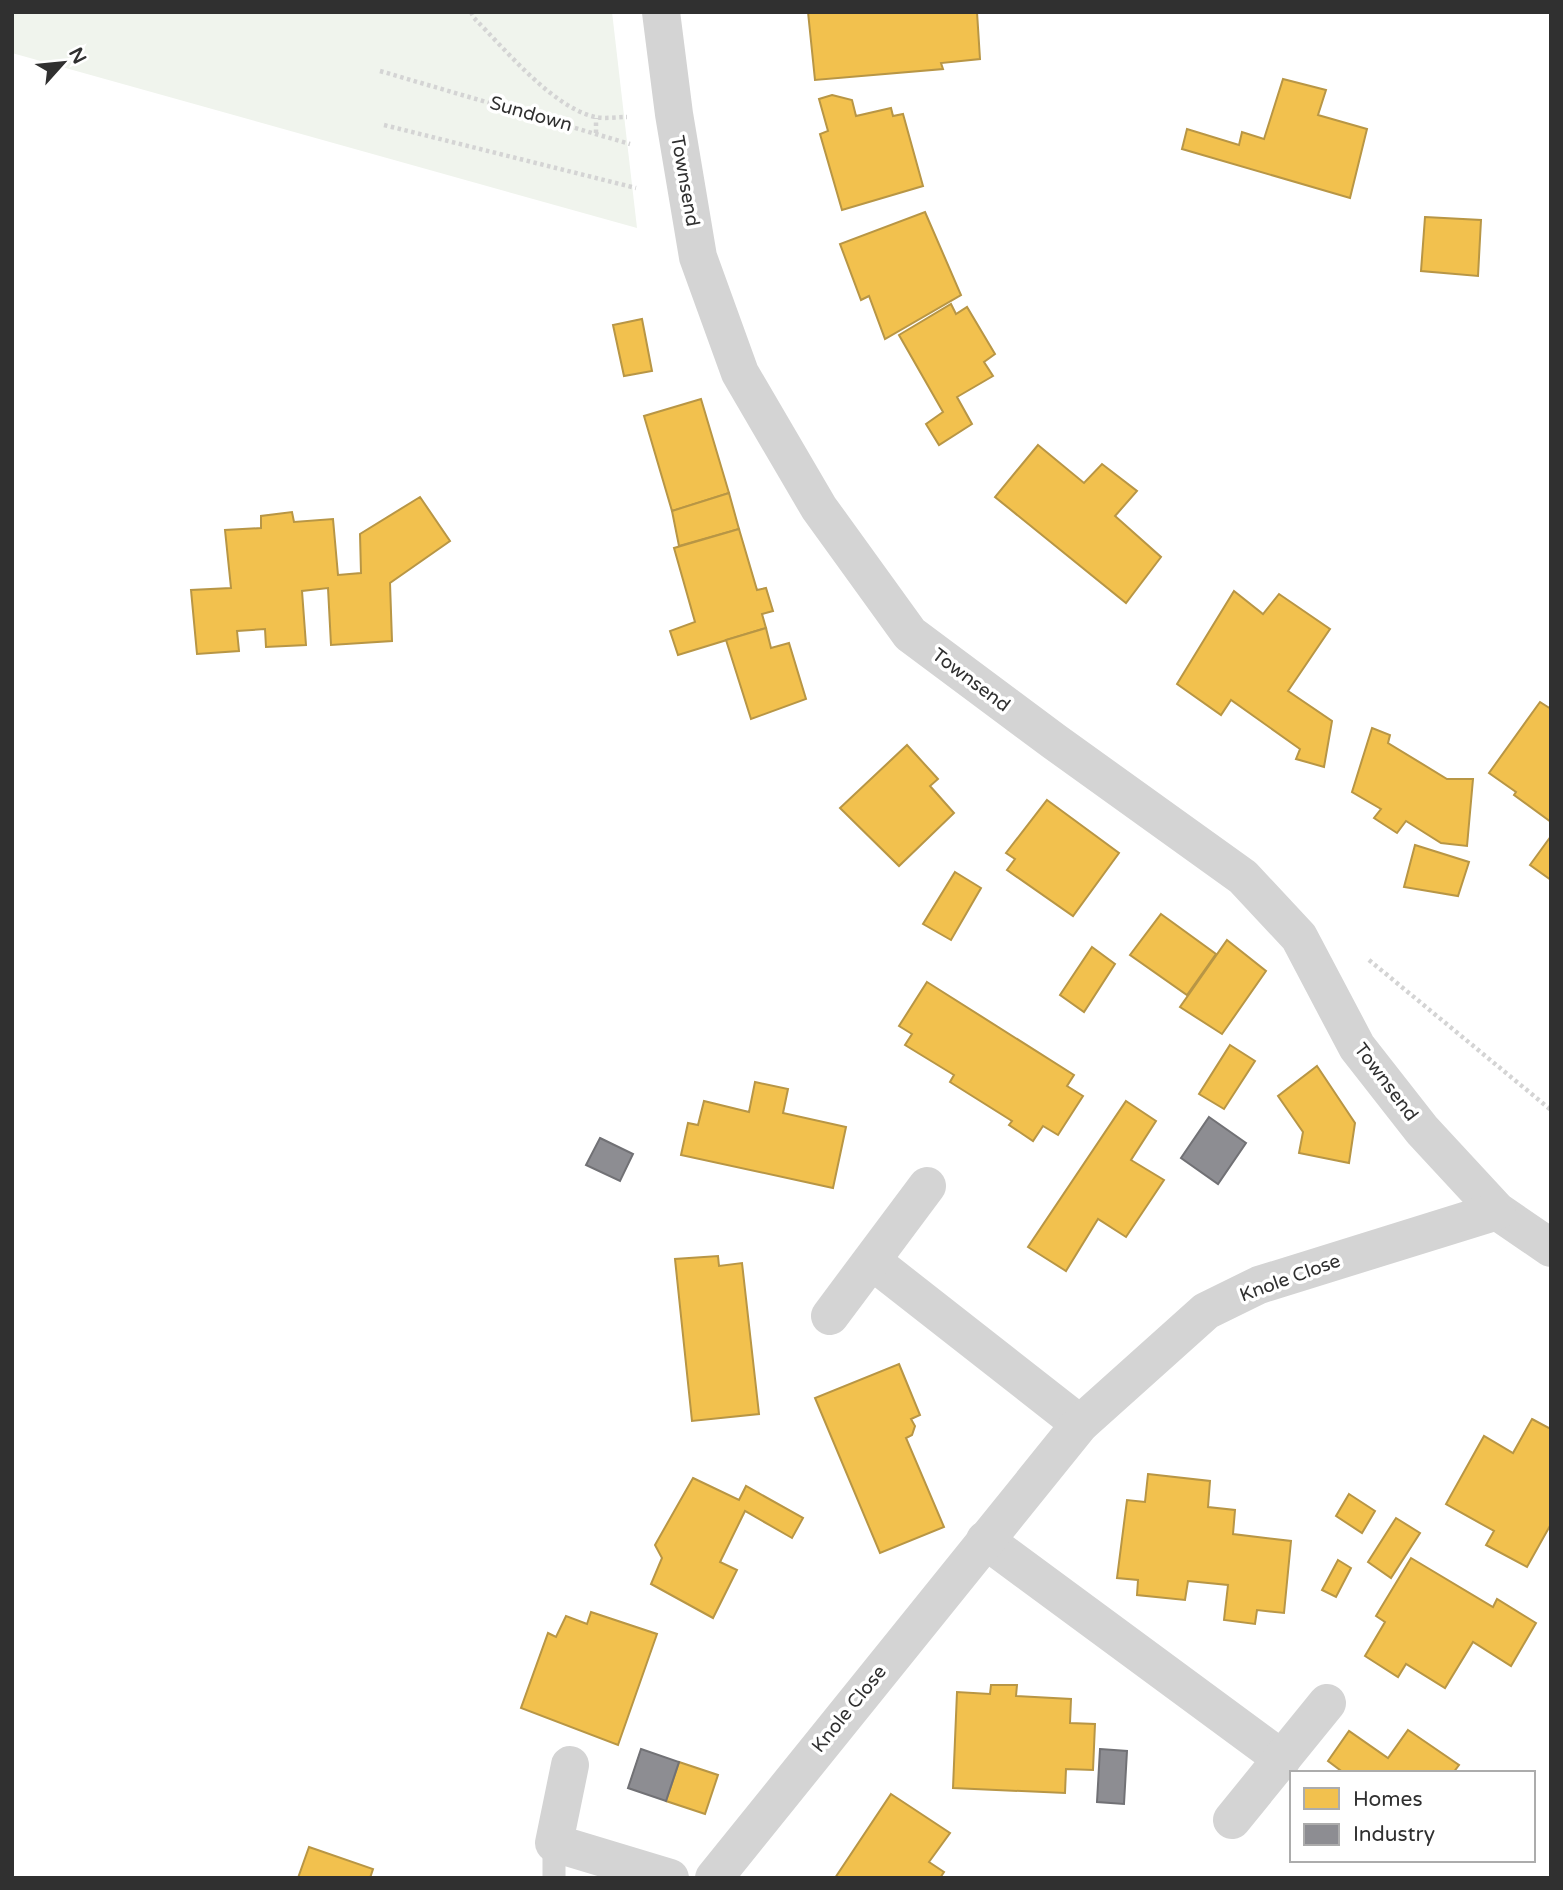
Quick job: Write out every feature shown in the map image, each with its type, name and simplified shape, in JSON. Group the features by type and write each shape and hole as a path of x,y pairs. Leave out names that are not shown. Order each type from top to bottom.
{"street":[{"name":"Townsend","path":"661,12 674,114 698,257 740,373 819,508 910,634 1055,743 1244,877 1299,937 1357,1047 1422,1129 1497,1211 1551,1248"},
{"path":"830,1316 927,1186"},
{"name":"Knole Close","path":"714,1878 1080,1424 1206,1311 1259,1285 1497,1211"},
{"path":"872,1261 1080,1424"},
{"path":"985,1540 1282,1759"},
{"path":"1232,1820 1327,1703"},
{"path":"570,1765 554,1860 670,1878"}],"path":[{"path":"471,12 474,19 550,94 573,109 597,118 674,114"},
{"name":"Sundown","path":"380,71 596,132 681,160"},
{"path":"596,132 597,118"},
{"path":"384,125 688,201"},
{"path":"1360,953 1551,1110"}],"shaded area":[{"path":"12,12 612,12 637,228 12,53"}],"building: Homes":[{"path":"808,12 977,12 980,59 941,63 943,69 815,80"},
{"path":"1283,79 1326,90 1318,115 1367,129 1350,198 1182,149 1187,129 1239,145 1242,132 1264,139"},
{"path":"832,95 852,100 856,116 891,108 893,116 903,114 923,186 842,210 820,134 828,131 819,99"},
{"path":"925,212 961,295 885,339 869,296 861,300 840,244"},
{"path":"1425,217 1481,220 1478,276 1421,271"},
{"path":"951,304 956,314 967,307 995,354 984,362 993,376 957,397 972,424 939,445 926,424 943,412 899,335"},
{"path":"642,319 652,371 624,376 613,325"},
{"path":"701,399 729,493 672,511 644,416"},
{"path":"1038,445 1084,483 1102,464 1137,491 1115,516 1161,557 1126,603 995,497"},
{"path":"729,493 739,529 679,546 672,511"},
{"path":"420,497 450,541 390,583 392,641 331,645 328,588 302,591 306,645 266,647 265,629 237,631 239,651 197,654 191,590 231,588 225,530 261,528 261,516 292,512 294,522 333,519 338,575 361,573 360,534"},
{"path":"739,529 757,590 766,588 773,611 762,614 766,628 678,655 670,631 695,622 674,548"},
{"path":"1234,591 1263,614 1279,594 1330,629 1288,691 1332,721 1324,767 1296,759 1300,749 1231,700 1221,715 1177,684"},
{"path":"766,628 771,648 789,643 806,699 751,719 726,640"},
{"path":"1540,702 1551,709 1551,822 1489,773"},
{"path":"1372,728 1390,735 1388,743 1447,779 1473,779 1467,846 1441,843 1406,821 1397,833 1374,818 1381,809 1352,792"},
{"path":"907,745 938,779 930,786 954,813 899,866 840,808"},
{"path":"1047,800 1119,853 1073,916 1007,870 1015,859 1006,853"},
{"path":"1551,836 1551,880 1530,865"},
{"path":"1415,845 1469,862 1458,896 1404,887"},
{"path":"955,872 981,888 951,940 923,924"},
{"path":"1161,914 1216,954 1187,995 1130,955"},
{"path":"1227,940 1266,971 1222,1034 1180,1007"},
{"path":"1092,947 1115,964 1084,1012 1060,995"},
{"path":"927,982 1074,1075 1067,1086 1083,1096 1058,1135 1043,1126 1033,1141 1009,1125 1012,1121 950,1082 954,1075 905,1045 912,1034 899,1026"},
{"path":"1230,1045 1255,1061 1224,1109 1199,1094"},
{"path":"1317,1066 1355,1123 1349,1163 1299,1153 1303,1132 1278,1096"},
{"path":"755,1082 788,1089 783,1113 846,1127 833,1188 681,1155 688,1123 698,1125 704,1101 749,1112"},
{"path":"1126,1101 1156,1121 1131,1160 1164,1180 1126,1237 1098,1219 1066,1271 1028,1247"},
{"path":"718,1256 719,1266 742,1263 759,1414 692,1421 675,1259"},
{"path":"899,1364 920,1415 911,1419 915,1426 912,1435 906,1438 944,1527 880,1553 815,1398"},
{"path":"1532,1419 1551,1429 1551,1524 1527,1567 1486,1545 1494,1531 1446,1504 1484,1436 1513,1453"},
{"path":"1148,1474 1210,1481 1208,1507 1235,1510 1233,1534 1291,1541 1284,1613 1257,1610 1255,1624 1224,1620 1228,1585 1188,1581 1185,1600 1137,1595 1138,1580 1117,1578 1127,1500 1145,1502"},
{"path":"693,1478 739,1500 746,1486 803,1518 792,1538 745,1511 720,1562 737,1570 713,1618 651,1584 662,1558 655,1545"},
{"path":"1349,1494 1375,1511 1362,1533 1336,1516"},
{"path":"1396,1518 1420,1533 1391,1578 1368,1562"},
{"path":"1411,1558 1493,1607 1497,1599 1536,1623 1511,1666 1473,1642 1445,1688 1406,1664 1398,1677 1365,1656 1385,1622 1376,1616"},
{"path":"1338,1560 1351,1568 1336,1597 1322,1590"},
{"path":"591,1612 657,1634 618,1745 521,1708 548,1633 556,1637 566,1616 587,1624"},
{"path":"991,1685 1017,1685 1016,1696 1071,1699 1070,1723 1095,1724 1093,1770 1066,1769 1065,1793 953,1788 957,1692 990,1694"},
{"path":"1408,1730 1459,1765 1454,1771 1341,1771 1328,1761 1349,1731 1388,1758"},
{"path":"679,1762 718,1775 705,1814 666,1801"},
{"path":"891,1794 950,1833 929,1862 944,1872 940,1878 835,1878"},
{"path":"309,1847 373,1869 370,1878 298,1878"}],"building: Industry":[{"path":"1209,1117 1246,1143 1218,1184 1181,1158"},
{"path":"600,1138 633,1154 620,1181 586,1165"},
{"path":"641,1749 679,1762 666,1801 628,1788"},
{"path":"1100,1749 1127,1751 1124,1804 1097,1802"}]}
